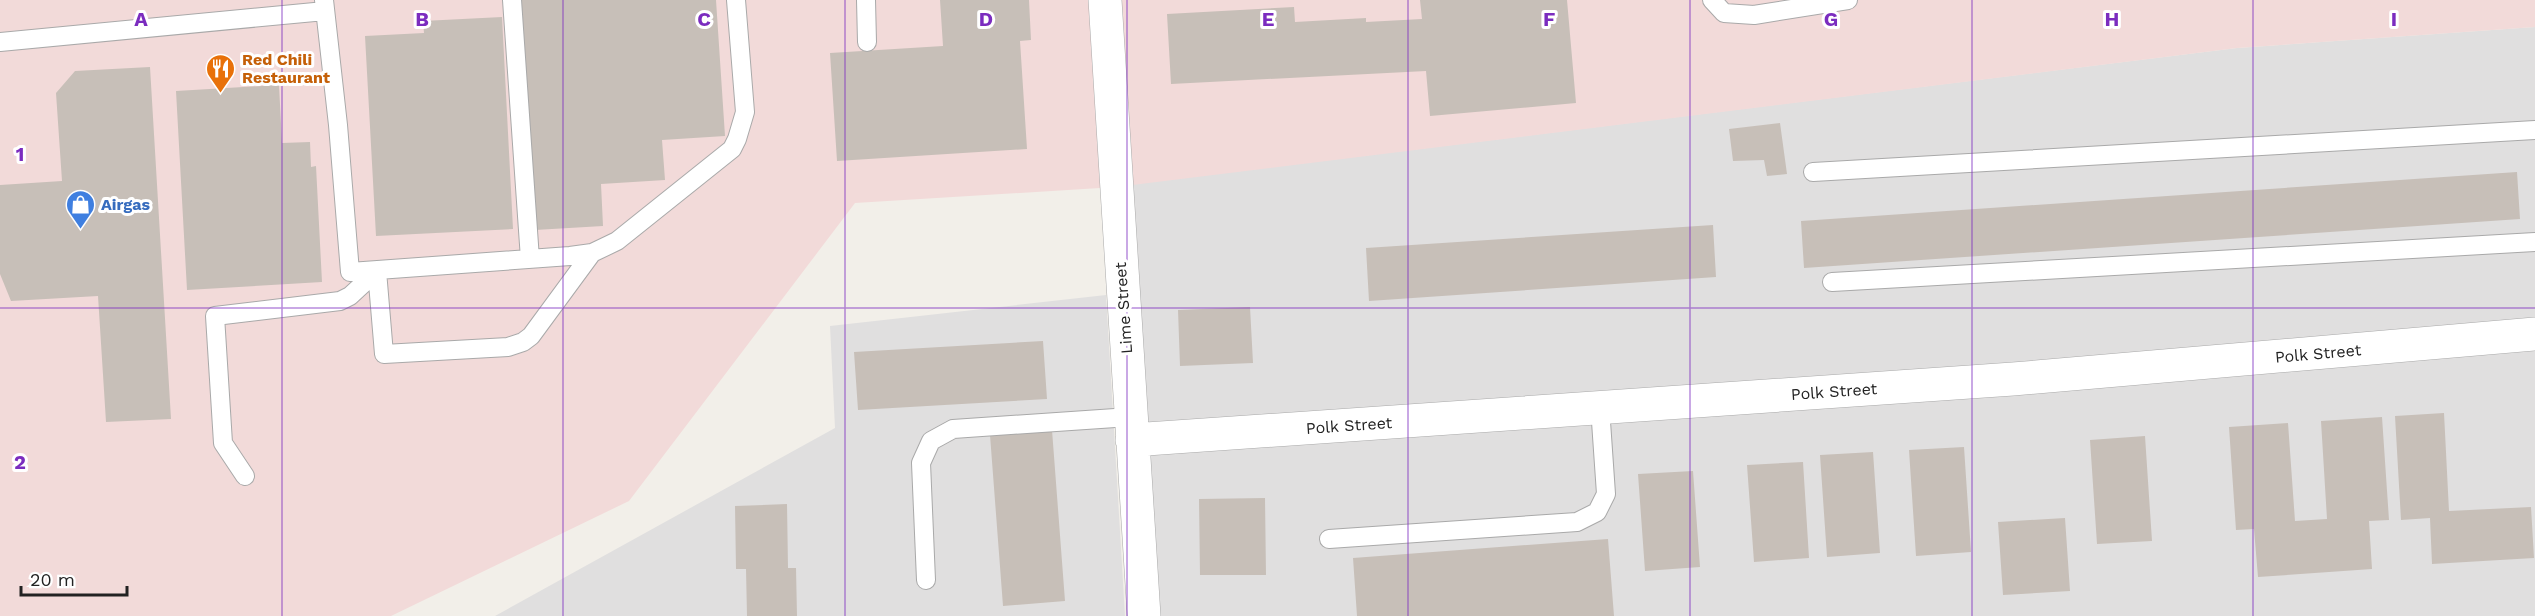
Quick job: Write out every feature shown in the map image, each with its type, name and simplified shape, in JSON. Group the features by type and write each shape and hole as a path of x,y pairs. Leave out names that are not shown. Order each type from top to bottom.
{"street":[{"name":"Lime Street","path":"1105,0 1144,616"},
{"name":"Polk Street","path":"1131,428 1600,407 2013,379 2535,334"}],"lane":[{"path":"512,0 530,259"},
{"path":"0,42 324,5 338,125 350,272 377,271 592,253 617,241 732,149 737,139 745,112 736,0"},
{"path":"866,0 867,42"},
{"path":"1712,0 1725,13 1754,15 1848,0"},
{"path":"1813,172 2535,130"},
{"path":"1832,282 2535,242"},
{"path":"377,271 384,354 508,347 524,342 531,336 592,253"},
{"path":"244,476 223,443 215,316 340,301 359,288 377,271"},
{"path":"1329,539 1577,522 1597,512 1606,494 1600,407"},
{"path":"926,580 921,464 931,441 953,429 1131,428"}],"shaded area":[{"path":"0,0 2535,0 2535,27 2237,48 1116,187 855,203 629,501 391,616 0,616"},
{"path":"2535,27 2535,616 1160,616 1126,185 2237,48"},
{"path":"1106,295 1125,616 495,616 835,428 830,326"}],"building":[{"path":"520,0 716,0 725,136 662,140 665,180 601,184 603,226 535,230"},
{"path":"940,0 1029,0 1031,40 1020,41 1027,149 837,161 830,53 943,46"},
{"path":"1420,0 1567,0 1576,103 1430,116 1426,71 1171,84 1167,14 1294,7 1295,22 1366,18 1366,22 1422,19"},
{"path":"502,17 513,229 376,236 365,36 424,33 423,21"},
{"name":"Airgas","path":"150,67 171,419 106,422 98,296 11,301 0,274 0,185 62,181 56,93 75,71"},
{"path":"279,85 282,143 310,142 311,167 316,166 322,282 187,290 176,91"},
{"path":"1780,123 1787,174 1767,176 1764,160 1733,161 1729,129"},
{"path":"2517,172 2520,219 1804,268 1801,221"},
{"path":"1713,225 1716,277 1369,301 1366,248"},
{"path":"1250,307 1253,363 1180,366 1178,310"},
{"path":"1043,341 1047,399 858,410 854,352"},
{"path":"2444,413 2449,511 2531,507 2534,558 2432,564 2430,518 2401,520 2395,416"},
{"path":"2382,417 2389,520 2369,521 2372,569 2258,577 2254,529 2236,530 2229,427 2288,423 2295,521 2327,519 2321,421"},
{"path":"1052,430 1065,601 1003,606 990,435"},
{"path":"2145,436 2152,541 2097,544 2090,440"},
{"path":"1964,447 1971,552 1916,556 1909,450"},
{"path":"1873,452 1880,553 1827,557 1820,455"},
{"path":"1803,462 1809,558 1754,562 1747,465"},
{"path":"1693,471 1700,567 1645,571 1638,474"},
{"path":"1265,498 1266,575 1200,575 1199,499"},
{"path":"787,504 788,568 796,568 797,616 747,616 746,569 736,569 735,506"},
{"path":"2065,518 2070,591 2003,595 1998,522"},
{"path":"1608,539 1614,616 1357,616 1353,558"}],"place":[{"name":"Red Chili Restaurant","path":"221,94"},
{"name":"Airgas","path":"80,230"}]}
